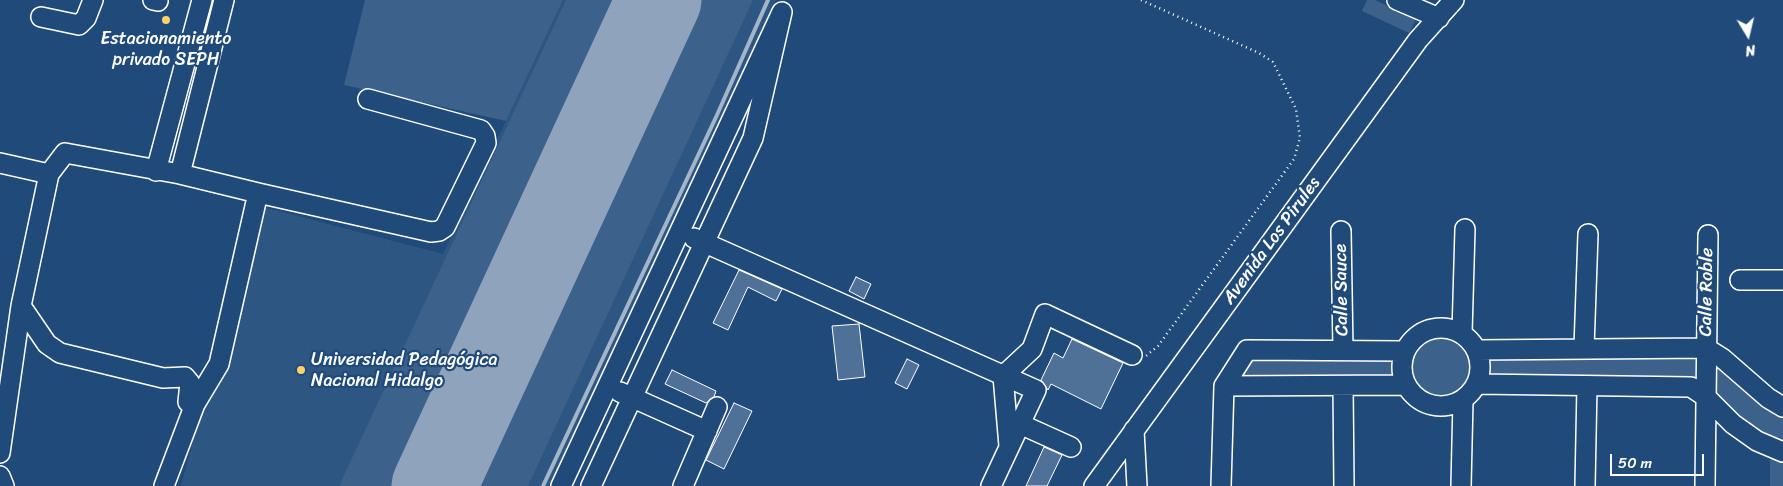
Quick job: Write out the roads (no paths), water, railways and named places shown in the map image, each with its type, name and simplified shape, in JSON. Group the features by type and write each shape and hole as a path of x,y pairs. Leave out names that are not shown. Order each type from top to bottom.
{"street":[{"path":"41,17 78,25 86,18 92,0"},
{"path":"156,171 202,0"},
{"path":"180,174 224,0"},
{"path":"1397,0 1439,18"},
{"name":"Avenida Los Pirules","path":"1094,486 1418,40 1454,0"},
{"path":"562,486 785,6"},
{"path":"591,486 753,138 785,6"},
{"path":"0,453 20,306 49,174 64,153 180,174 432,232 439,231 445,227 486,143 485,136 480,130 368,99"},
{"path":"0,162 49,174"},
{"path":"164,486 196,404 219,364 258,193"},
{"path":"1462,333 1465,229"},
{"path":"680,231 1036,390 991,486"},
{"name":"Calle Sauce","path":"1341,231 1343,350"},
{"path":"1584,348 1588,234"},
{"name":"Calle Roble","path":"1706,486 1708,235"},
{"path":"1740,280 1783,280"},
{"path":"20,306 47,344 60,353 163,378 185,377 190,383 188,402 196,404"},
{"path":"1003,376 1032,349 1045,314 1132,355"},
{"path":"1446,328 1462,333 1477,350 1480,368 1477,384 1463,400 1447,406 1430,405 1415,397 1405,385 1400,368 1404,351 1414,338 1429,329 1446,328"},
{"path":"1477,350 1706,348 1722,358 1768,398 1783,407"},
{"path":"1221,486 1224,386 1247,350 1404,351"},
{"path":"1003,376 1009,447"},
{"path":"1477,384 1691,387 1706,397 1733,424 1757,441 1783,452"},
{"path":"1224,386 1405,385"},
{"path":"608,386 707,431"},
{"path":"1343,386 1344,486"},
{"path":"1585,486 1588,386"},
{"path":"1462,486 1463,400"},
{"path":"683,486 717,407"},
{"path":"1020,424 1071,447"},
{"path":"1134,430 1137,486"},
{"path":"0,476 4,486"}],"waterway":[{"path":"543,486 717,115 768,0"}],"place":[{"name":"Estacionamiento privado SEPH","path":"166,20"},
{"name":"Universidad Pedagógica Nacional Hidalgo","path":"301,370"}]}
